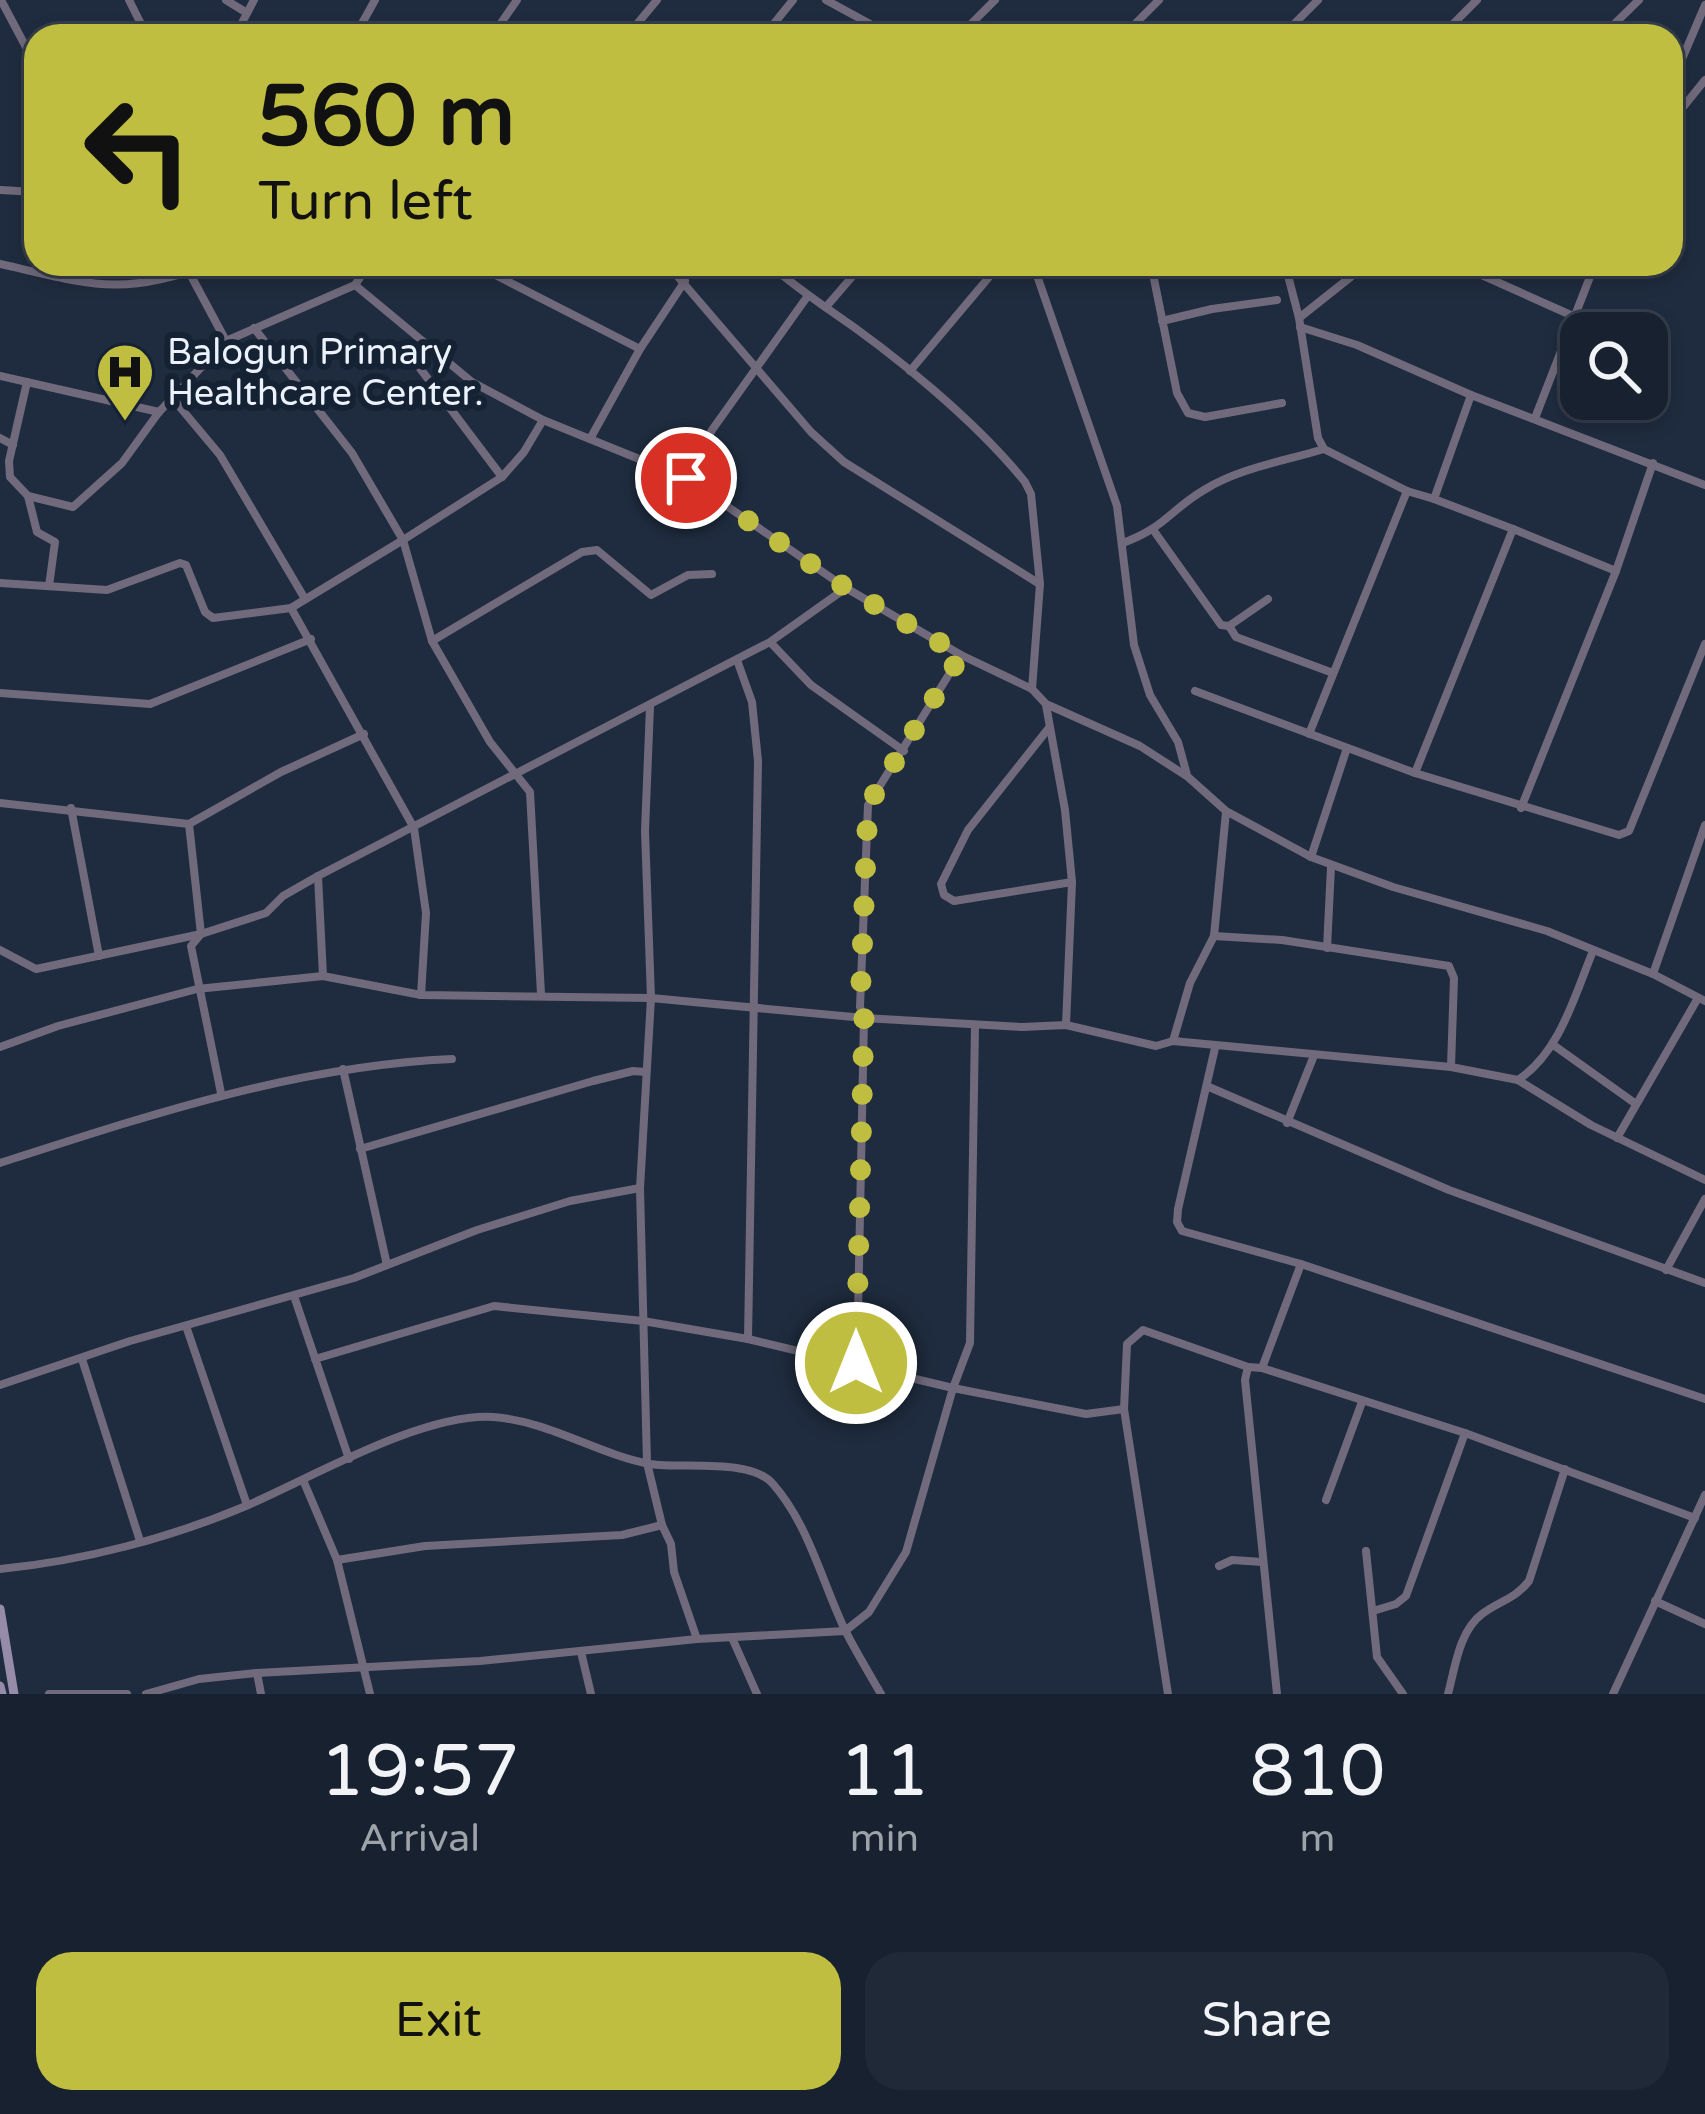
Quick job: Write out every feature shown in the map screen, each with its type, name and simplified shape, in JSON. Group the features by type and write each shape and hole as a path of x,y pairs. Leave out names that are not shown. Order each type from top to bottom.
{"street":[{"path":"1,0 24,43"},
{"path":"226,0 247,13"},
{"path":"241,24 254,0"},
{"path":"637,24 657,0"},
{"path":"774,24 793,0"},
{"path":"826,0 870,24"},
{"path":"971,24 995,0"},
{"path":"1135,24 1159,0"},
{"path":"1294,24 1318,0"},
{"path":"1456,24 1477,0"},
{"path":"1614,24 1639,0"},
{"path":"1683,58 1704,11"},
{"path":"1684,106 1705,80"},
{"path":"54,276 104,287 134,286 173,276"},
{"path":"191,276 226,341"},
{"path":"28,496 73,507 122,463 159,412 226,341 356,285 362,276"},
{"path":"497,276 640,349"},
{"path":"680,276 812,432 844,462 1040,584"},
{"path":"783,276 910,371 1025,482 1031,494 1040,584 1032,689"},
{"path":"826,307 853,276"},
{"path":"910,371 990,276"},
{"path":"1037,276 1117,506 1134,645 1150,695 1178,742 1188,777"},
{"path":"1153,276 1177,393 1188,413 1205,417 1282,403"},
{"path":"1289,276 1318,438 1324,449 1407,491 1616,571"},
{"path":"1300,323 1353,276"},
{"path":"1484,276 1565,312"},
{"path":"1576,312 1590,276"},
{"path":"590,439 685,281"},
{"path":"356,285 472,382 543,420 686,478 846,588 961,655 1032,689 1046,704 1140,746 1188,777 1226,811 1311,857 1547,931 1701,999 1617,1138"},
{"path":"686,478 712,430 807,297"},
{"path":"1162,321 1277,300"},
{"path":"1300,323 1705,485"},
{"path":"254,328 352,453 404,541 432,641 490,742 530,792 541,994"},
{"path":"426,345 419,367 502,477"},
{"path":"1535,418 1560,353"},
{"path":"0,376 159,412"},
{"path":"27,382 10,477 28,496 37,532 55,542 49,586"},
{"path":"1434,499 1471,395"},
{"path":"173,400 220,455 305,599"},
{"path":"0,583 107,590 179,562 186,565 205,612 213,618 291,608 502,477 543,420"},
{"path":"0,438 13,445"},
{"path":"1123,543 1154,531 1214,484 1324,449"},
{"path":"1522,808 1653,464"},
{"path":"1310,734 1407,491"},
{"path":"1415,773 1513,529"},
{"path":"1154,531 1219,623 1229,626 1236,638 1334,673"},
{"path":"432,641 582,552 597,550 651,595 688,575 712,574"},
{"path":"0,950 36,969 201,934 266,913 318,876 770,642 846,588"},
{"path":"1229,626 1268,598"},
{"path":"291,608 414,828 427,913 421,995"},
{"path":"0,693 150,704 311,639"},
{"path":"770,642 811,685 904,751"},
{"path":"1195,692 1415,773 1619,835 1629,831 1705,644"},
{"path":"856,1363 864,1018 860,1006 868,805 961,655"},
{"path":"736,659 752,702 758,761 748,1339"},
{"path":"1046,704 1072,882 1066,1025"},
{"path":"650,707 645,831 651,998 640,1189 647,1463 697,1639"},
{"path":"1048,729 968,830 941,884 944,896 954,901 1072,882"},
{"path":"0,802 189,824 281,772 364,734"},
{"path":"1311,857 1347,748"},
{"path":"71,808 99,956"},
{"path":"1173,1042 1190,983 1214,936 1226,811"},
{"path":"189,824 201,934 191,946 221,1093"},
{"path":"1653,974 1705,825"},
{"path":"1327,948 1331,867"},
{"path":"318,876 323,976"},
{"path":"1214,936 1282,940 1449,966 1454,979 1451,1067"},
{"path":"1517,1080 1539,1065 1552,1044 1592,951"},
{"path":"0,1047 58,1026 197,989 323,976 421,995 651,998 864,1018 1066,1025 1156,1046 1173,1042 1451,1067 1517,1080 1617,1138 1705,1180"},
{"path":"146,1694 199,1679 256,1673 845,1631 869,1612 906,1552 952,1388 970,1343 975,1025"},
{"path":"1552,1044 1636,1104"},
{"path":"1215,1048 1177,1222 1182,1231 1301,1264 1705,1399"},
{"path":"1286,1123 1313,1057"},
{"path":"0,1162 195,1105 221,1093 344,1069 452,1059"},
{"path":"344,1069 387,1265"},
{"path":"360,1149 593,1081 646,1072"},
{"path":"1209,1087 1449,1190 1705,1283"},
{"path":"0,1385 239,1308 294,1296 570,1201 640,1189"},
{"path":"1666,1270 1705,1199"},
{"path":"1262,1368 1301,1264"},
{"path":"294,1296 349,1459"},
{"path":"315,1359 494,1306 644,1321 748,1339 952,1388 1086,1414 1124,1408"},
{"path":"186,1326 247,1505"},
{"path":"1168,1694 1124,1408 1127,1344 1139,1330 1466,1433 1695,1518"},
{"path":"82,1359 140,1541"},
{"path":"1248,1367 1245,1380 1277,1694"},
{"path":"1326,1500 1362,1402"},
{"path":"0,1569 200,1524 434,1426 494,1418 531,1424 647,1463 721,1467 772,1480 806,1536 845,1631 881,1694"},
{"path":"1373,1611 1406,1596 1466,1433"},
{"path":"1448,1694 1470,1624 1485,1611 1518,1596 1528,1581 1564,1469"},
{"path":"303,1480 338,1560 370,1694"},
{"path":"1613,1694 1705,1495"},
{"path":"338,1560 425,1546 622,1535 662,1525"},
{"path":"1366,1551 1377,1657 1403,1694"},
{"path":"1219,1566 1232,1559 1263,1562"},
{"path":"1655,1601 1705,1624"},
{"path":"0,1609 14,1694"},
{"path":"733,1640 757,1694"},
{"path":"581,1652 591,1694"},
{"path":"256,1673 261,1694"},
{"path":"49,1694 128,1694"}],"place":[{"name":"Balogun Primary Healthcare Center.","path":"125,423"}],"route":[{"path":"686,478 846,588 961,655 868,805 860,1006 864,1018 856,1363"}]}
